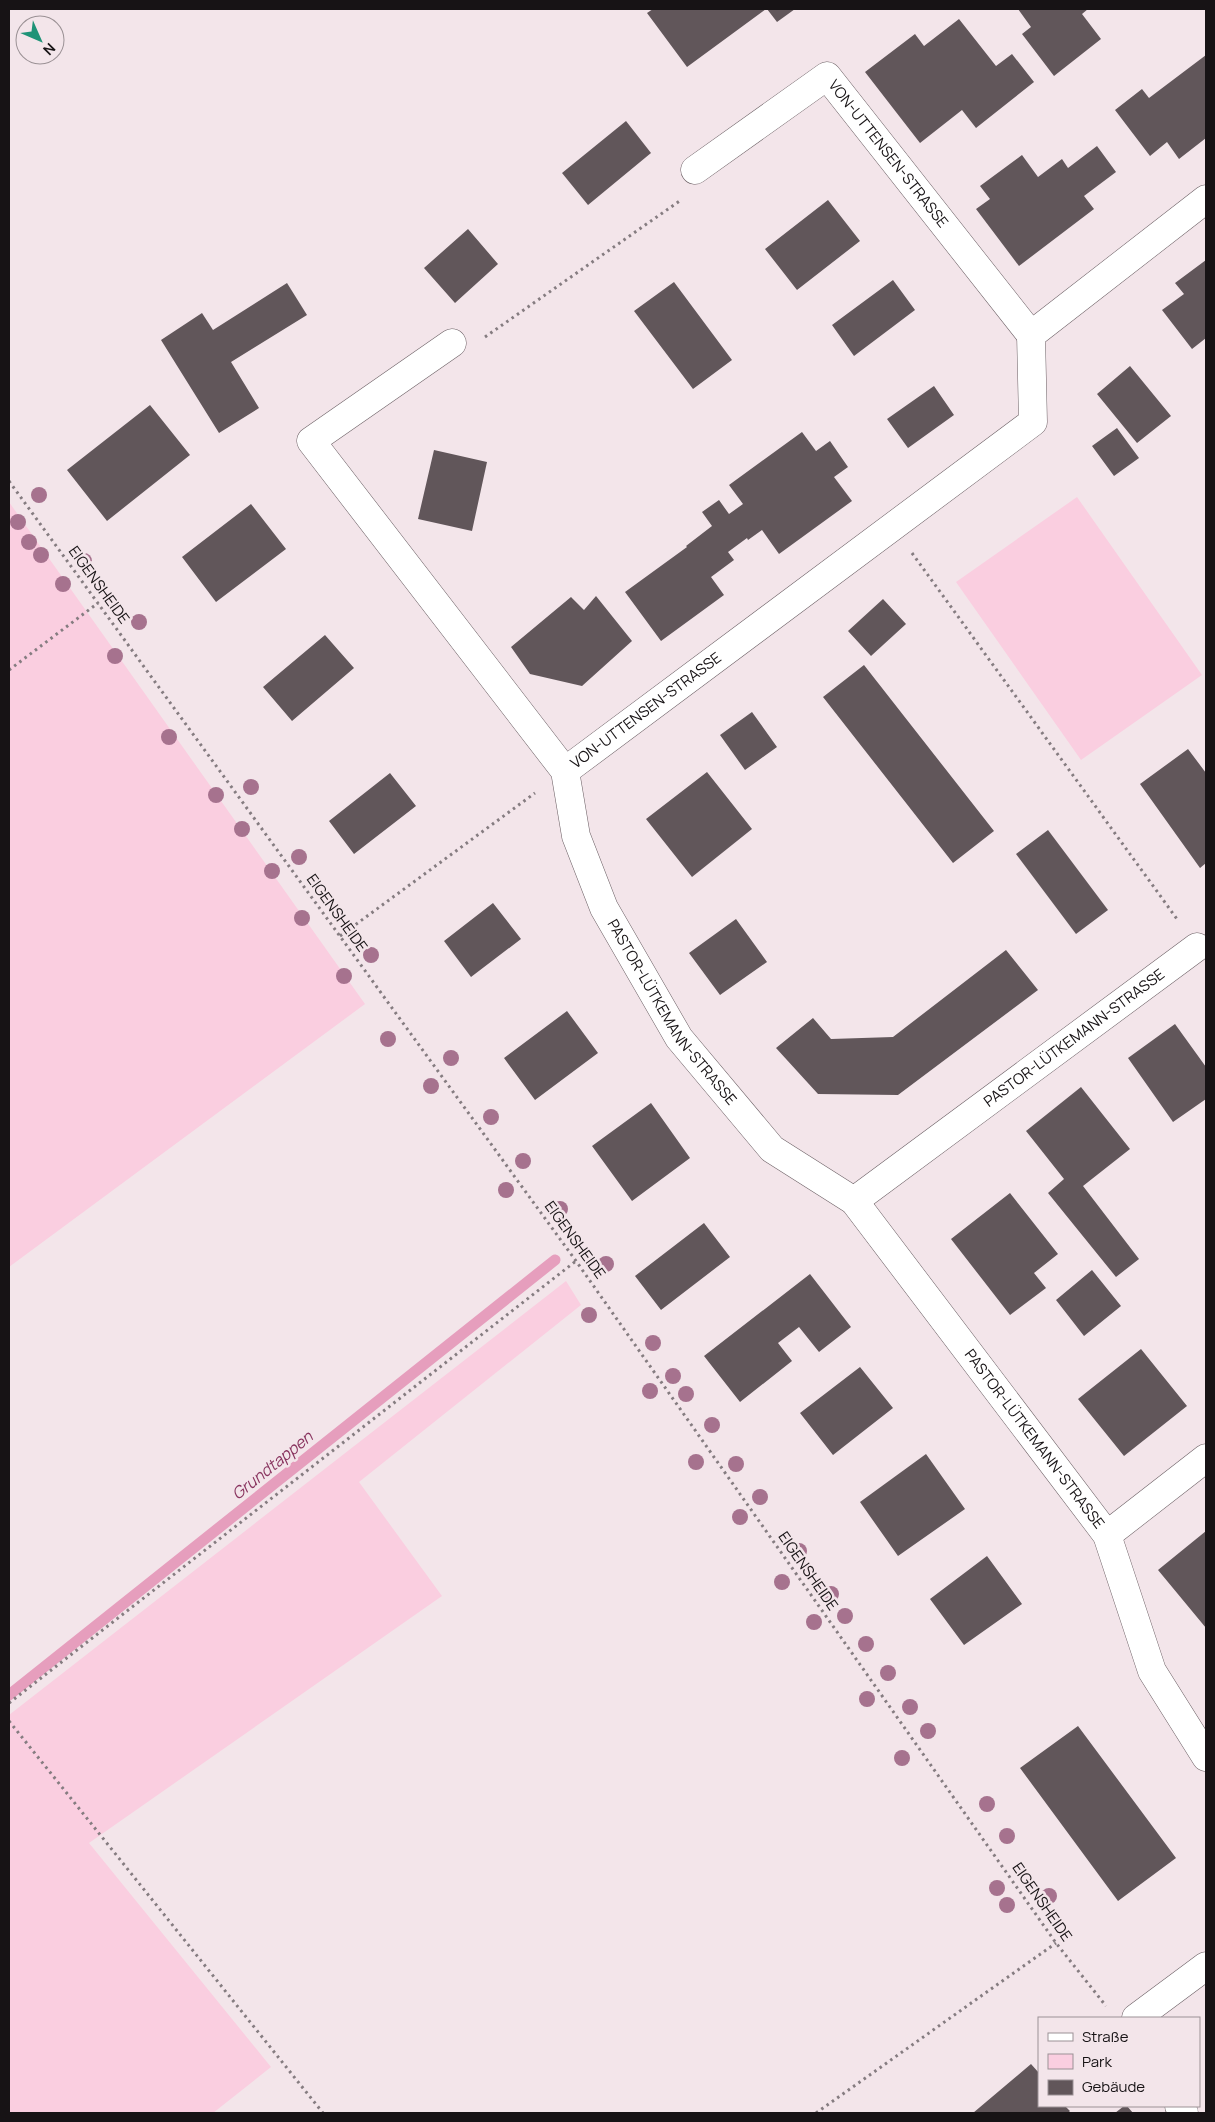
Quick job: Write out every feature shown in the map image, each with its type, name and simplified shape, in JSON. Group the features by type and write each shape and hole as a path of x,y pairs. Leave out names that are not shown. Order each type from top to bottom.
{"street":[{"name":"VON-UTTENSEN-STRASSE","path":"452,343 311,441 565,771 1034,422 1031,335 827,76 695,170"},
{"path":"1031,335 1206,200"},
{"name":"PASTOR-LÜTKEMANN-STRASSE","path":"565,771 576,836 604,908 679,1038 772,1149 854,1201 1107,1535 1152,1671 1206,1757"},
{"name":"PASTOR-LÜTKEMANN-STRASSE","path":"854,1201 1197,947"},
{"name":"PASTOR-LÜTKEMANN-STRASSE","path":"1107,1535 1206,1458"},
{"path":"1137,2017 1206,1966"}],"path":[{"path":"452,343 469,349 684,198 691,193 695,170"},
{"name":"EIGENSHEIDE","path":"9,481 576,1261 1056,1943 1109,2011"},
{"path":"893,526 1197,947"},
{"path":"9,670 98,603"},
{"path":"340,936 565,771"},
{"path":"9,1703 576,1261"},
{"path":"9,1722 323,2113"},
{"path":"816,2113 1056,1943"}],"green space":[{"path":"1077,497 1202,675 1081,760 956,582"},
{"path":"9,502 365,1004 9,1267"},
{"path":"566,1281 581,1305 359,1482 442,1596 89,1843 271,2067 213,2113 9,2113 9,1715"}],"building":[{"path":"653,9 766,9 687,67 647,13"},
{"path":"767,9 795,9 777,22"},
{"path":"1018,9 1088,9 1082,14 1101,39 1054,76 1022,34 1031,27"},
{"path":"959,19 996,66 1012,54 1034,82 976,128 962,110 920,143 865,72 915,34 924,46"},
{"path":"1206,55 1206,138 1179,159 1167,142 1150,156 1115,110 1142,89 1149,98"},
{"path":"626,121 651,153 588,205 562,173"},
{"path":"1097,146 1116,172 1084,196 1094,209 1019,266 976,209 990,199 980,186 1022,155 1038,177 1062,159 1068,168"},
{"path":"828,200 860,241 797,290 765,249"},
{"path":"468,229 498,264 455,303 424,268"},
{"path":"1206,260 1206,338 1192,349 1162,310 1184,294 1175,283"},
{"path":"893,280 915,310 854,356 832,325"},
{"path":"674,282 732,360 693,389 634,311"},
{"path":"287,283 307,315 231,362 259,408 219,433 161,340 202,313 213,330"},
{"path":"1130,366 1171,416 1137,443 1097,394"},
{"path":"934,386 954,415 908,448 887,419"},
{"path":"150,405 190,455 107,521 67,470"},
{"path":"1117,428 1139,458 1114,476 1092,446"},
{"path":"802,432 816,451 830,441 848,467 834,477 852,501 779,554 762,530 748,540 747,538 728,552 734,560 711,577 724,595 661,641 625,592 687,547 712,526 702,512 719,500 729,514 743,504 729,485"},
{"path":"434,450 487,462 472,531 418,519"},
{"path":"251,504 286,549 216,602 182,557"},
{"path":"596,596 632,641 582,686 530,674 511,647 571,597 584,610"},
{"path":"883,599 906,624 871,656 848,631"},
{"path":"325,635 354,668 292,721 263,687"},
{"path":"864,665 994,831 953,863 823,697"},
{"path":"752,712 777,747 745,770 720,735"},
{"path":"1188,749 1206,773 1206,863 1200,868 1140,784"},
{"path":"707,772 752,829 692,877 646,819"},
{"path":"390,773 416,806 354,854 329,821"},
{"path":"1048,830 1108,910 1076,934 1016,854"},
{"path":"493,903 521,939 471,977 444,941"},
{"path":"736,919 767,962 720,995 689,953"},
{"path":"1006,950 1038,990 898,1095 818,1094 776,1048 813,1018 831,1039 893,1037"},
{"path":"567,1011 598,1053 535,1100 504,1058"},
{"path":"1175,1024 1206,1067 1206,1099 1173,1122 1128,1058"},
{"path":"1081,1087 1130,1149 1083,1186 1139,1259 1116,1277 1048,1193 1064,1179 1026,1131"},
{"path":"651,1103 690,1158 632,1201 592,1146"},
{"path":"1010,1193 1058,1254 1034,1273 1046,1288 1010,1315 951,1239"},
{"path":"704,1223 730,1257 661,1310 635,1276"},
{"path":"1092,1270 1121,1306 1084,1336 1056,1300"},
{"path":"810,1274 851,1327 819,1352 799,1327 778,1343 792,1361 740,1402 704,1356"},
{"path":"1141,1349 1187,1406 1124,1456 1078,1399"},
{"path":"860,1367 893,1408 833,1455 800,1413"},
{"path":"926,1454 965,1509 898,1556 860,1502"},
{"path":"1206,1531 1206,1628 1158,1570"},
{"path":"987,1556 1022,1604 964,1645 930,1599"},
{"path":"1078,1726 1176,1858 1118,1901 1020,1768"},
{"path":"1031,2064 1038,2072 1038,2107 1066,2107 1070,2111 1068,2113 973,2113"},
{"path":"1123,2107 1128,2107 1133,2113 1115,2113"}],"waterway":[{"name":"Grundtappen","path":"9,1695 555,1260"}]}
